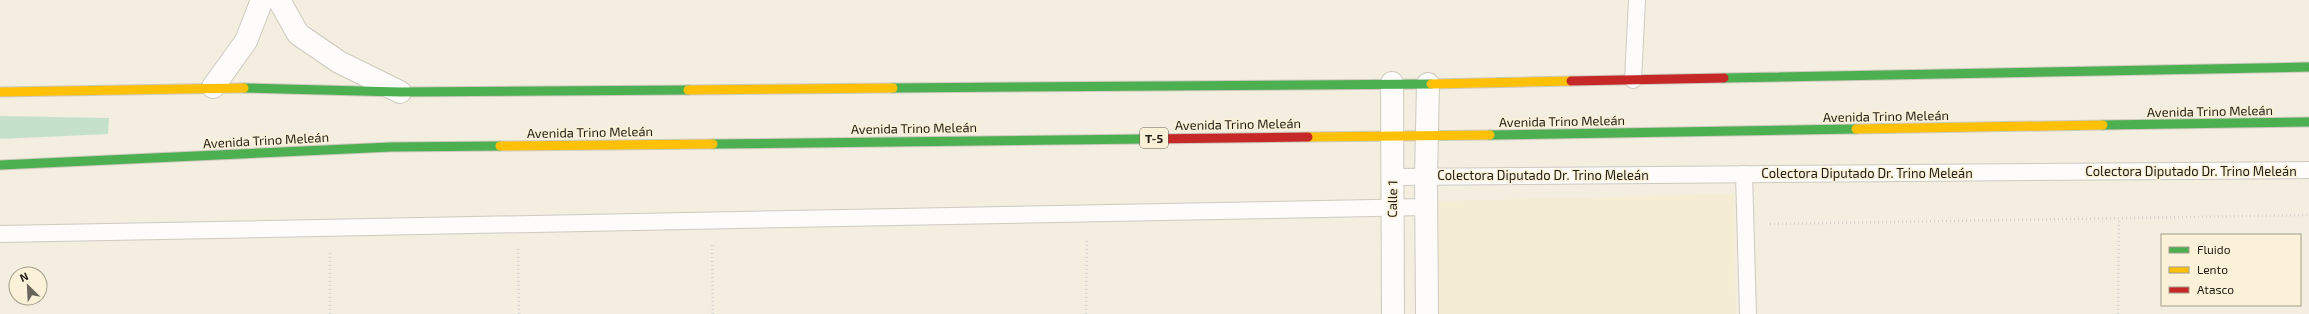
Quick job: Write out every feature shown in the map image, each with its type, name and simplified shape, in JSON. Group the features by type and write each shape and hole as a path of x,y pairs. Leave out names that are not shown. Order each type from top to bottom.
{"main road":[{"path":"0,92 213,87 400,92 1392,83 1428,84 2309,67"},
{"name":"Avenida Trino Meleán","path":"0,165 391,147 1391,135 1428,136 2309,122"}],"street":[{"path":"213,87 246,41 262,0"},
{"path":"278,0 298,34 339,62 400,92"},
{"name":"Calle 1","path":"1392,83 1391,135 1393,177 1393,314"},
{"path":"1426,314 1428,84"}],"lane":[{"path":"1633,80 1637,0"},
{"name":"Colectora Diputado Dr. Trino Meleán","path":"1393,177 2309,170"},
{"path":"1744,174 1748,314"},
{"path":"0,234 1426,207"}],"path":[{"path":"1086,314 1087,213"},
{"path":"1745,224 2309,214"},
{"path":"2118,314 2119,218"},
{"path":"712,221 713,314"},
{"path":"518,224 519,314"},
{"path":"330,228 330,314"}],"shaded area":[{"path":"1734,194 1736,314 1439,314 1437,201"}],"green space":[{"path":"0,116 109,118 108,134 0,139"}],"traffic: fast":[{"path":"1724,78 2309,67"},
{"path":"893,88 1431,84"},
{"path":"244,88 400,92 688,90"},
{"path":"2103,125 2309,122"},
{"path":"1490,135 1856,129"},
{"path":"713,144 1146,139"},
{"path":"0,165 391,147 500,146"}],"traffic: slow":[{"path":"1431,84 1571,81"},
{"path":"0,92 244,88"},
{"path":"688,90 893,88"},
{"path":"1856,129 2103,125"},
{"path":"1308,137 1490,135"},
{"path":"500,146 713,144"}],"traffic: jam":[{"path":"1571,81 1724,78"},
{"path":"1146,139 1308,137"}]}
